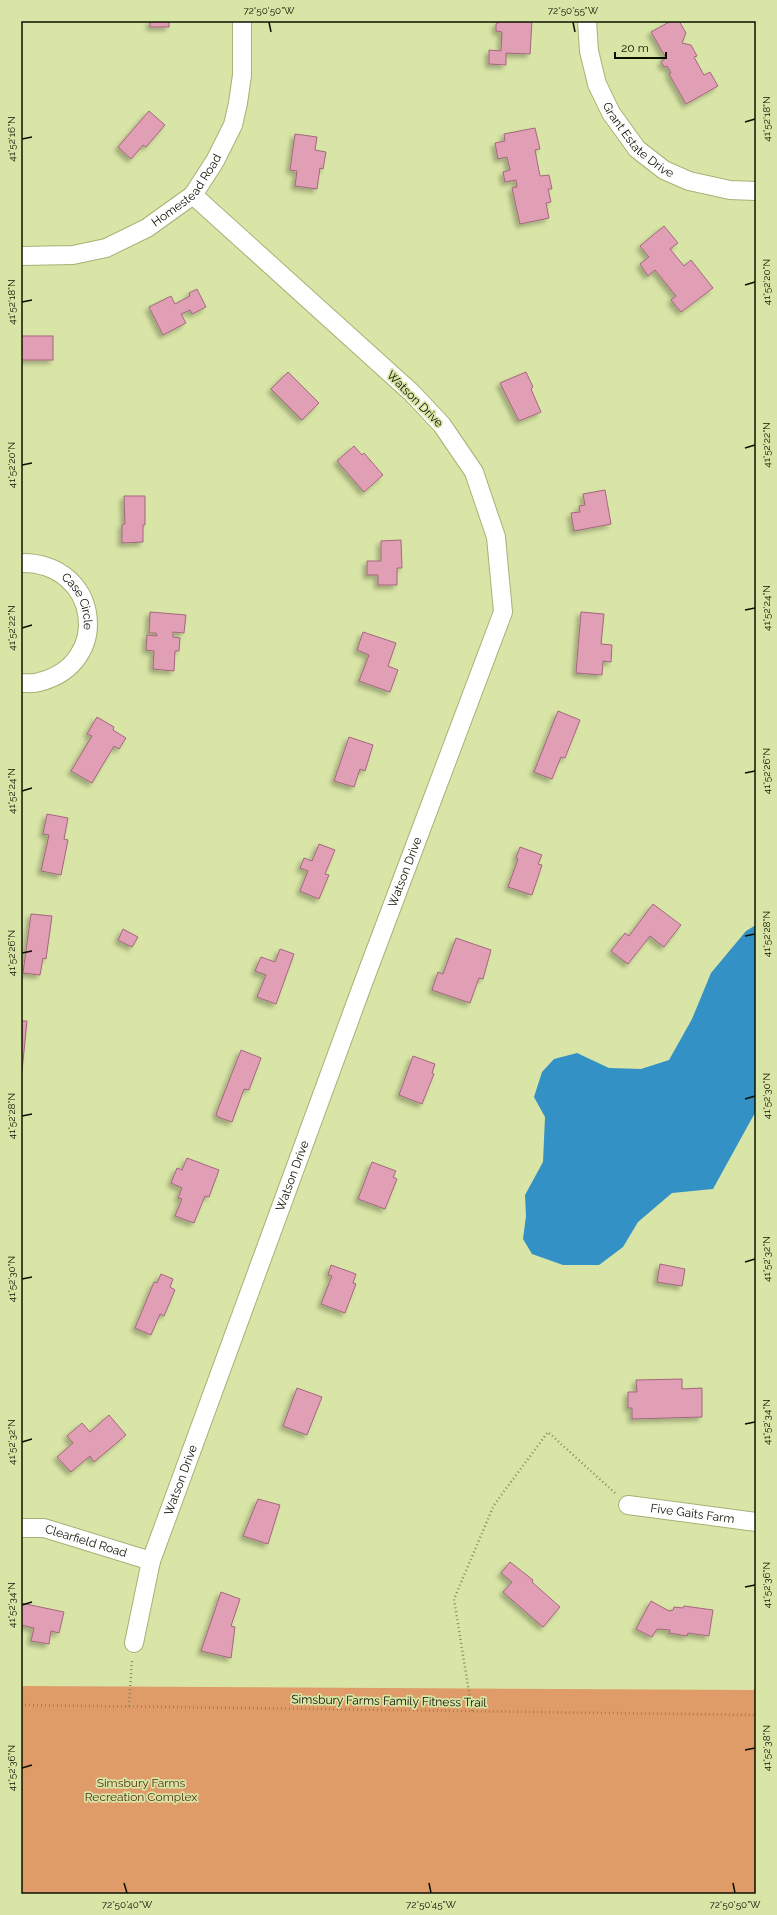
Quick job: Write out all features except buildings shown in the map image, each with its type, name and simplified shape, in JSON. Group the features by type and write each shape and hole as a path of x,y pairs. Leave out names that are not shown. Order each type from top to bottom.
{"street":[{"name":"Homestead Road","path":"21,256 73,255 106,248 147,228 193,195 215,161 233,125 242,75 242,21"},
{"name":"Grant Estate Drive","path":"587,21 590,51 597,84 612,113 637,149 664,170 689,181 730,190 756,191"},
{"name":"Watson Drive","path":"134,1642 151,1561 362,986 503,612 496,537 474,472 442,425 412,394 193,195"},
{"name":"Case Circle","path":"21,562 42,564 61,572 76,586 85,604 88,625 84,645 74,662 58,676 38,683 21,683"},
{"name":"Five Gaits Farm","path":"628,1505 756,1522"},
{"name":"Clearfield Road","path":"21,1528 44,1528 151,1561"}],"path":[{"path":"472,1711 454,1599 494,1505 548,1432 628,1505"},
{"path":"129,1706 134,1642"},
{"name":"Simsbury Farms Family Fitness Trail","path":"21,1705 756,1715"}],"green space":[{"name":"Simsbury Farms Recreation Complex","path":"21,1686 756,1690 756,1894 21,1894"}],"water":[{"path":"756,925 756,1111 713,1189 672,1193 638,1222 623,1247 599,1265 563,1265 532,1254 523,1239 526,1216 525,1195 543,1162 545,1117 534,1097 542,1072 554,1059 577,1053 609,1068 641,1069 669,1060 692,1019 711,973 746,931"}]}
